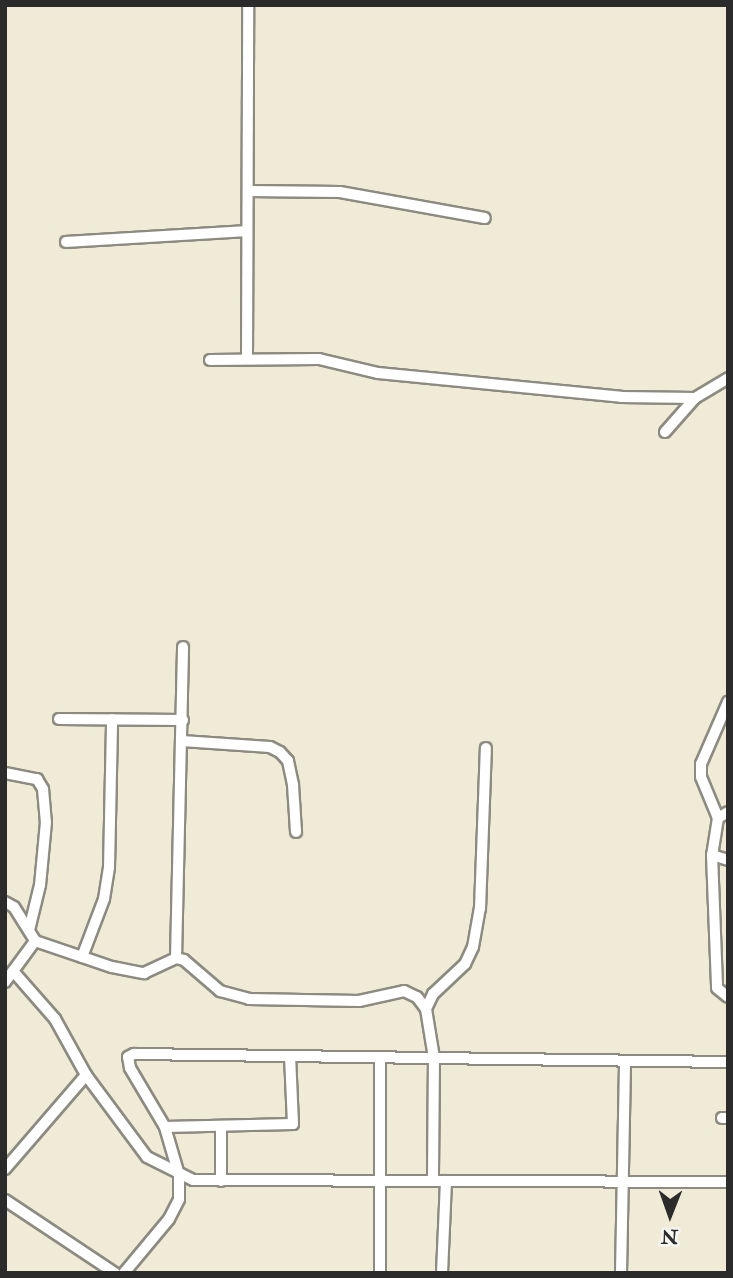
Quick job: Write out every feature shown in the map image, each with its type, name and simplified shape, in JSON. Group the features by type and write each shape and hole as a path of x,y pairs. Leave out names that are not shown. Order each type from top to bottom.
{"street":[{"path":"247,357 248,5"},
{"path":"248,191 340,192 485,218"},
{"path":"66,242 247,231"},
{"path":"209,360 247,357 319,359 378,373 621,397 695,398"},
{"path":"665,432 695,398 728,378"},
{"path":"176,958 183,647"},
{"path":"728,702 701,764 701,777 723,815 712,855 716,988 728,997"},
{"path":"59,719 183,720"},
{"path":"82,957 104,899 109,868 112,719"},
{"path":"182,741 270,747 280,752 288,761 293,785 296,832"},
{"path":"433,1180 434,1058 426,1009 433,994 465,964 473,947 480,909 486,748"},
{"path":"5,773 37,779 43,789 46,822 40,886 29,930"},
{"path":"712,855 728,859"},
{"path":"5,902 35,941 82,957 144,973 176,958 184,960 220,991 249,999 359,1001 404,991 426,1009"},
{"path":"5,982 35,941"},
{"path":"13,971 55,1019 86,1075 147,1157 179,1175 222,1181 728,1182"},
{"path":"165,1127 293,1124 290,1056"},
{"path":"124,1273 169,1219 179,1199 179,1175 165,1127 130,1068 128,1057 290,1056 728,1062"},
{"path":"380,1059 377,1180 380,1273"},
{"path":"621,1273 625,1061"},
{"path":"5,1169 86,1075"},
{"path":"221,1127 222,1181"},
{"path":"442,1273 446,1181"},
{"path":"5,1200 115,1273"}]}
